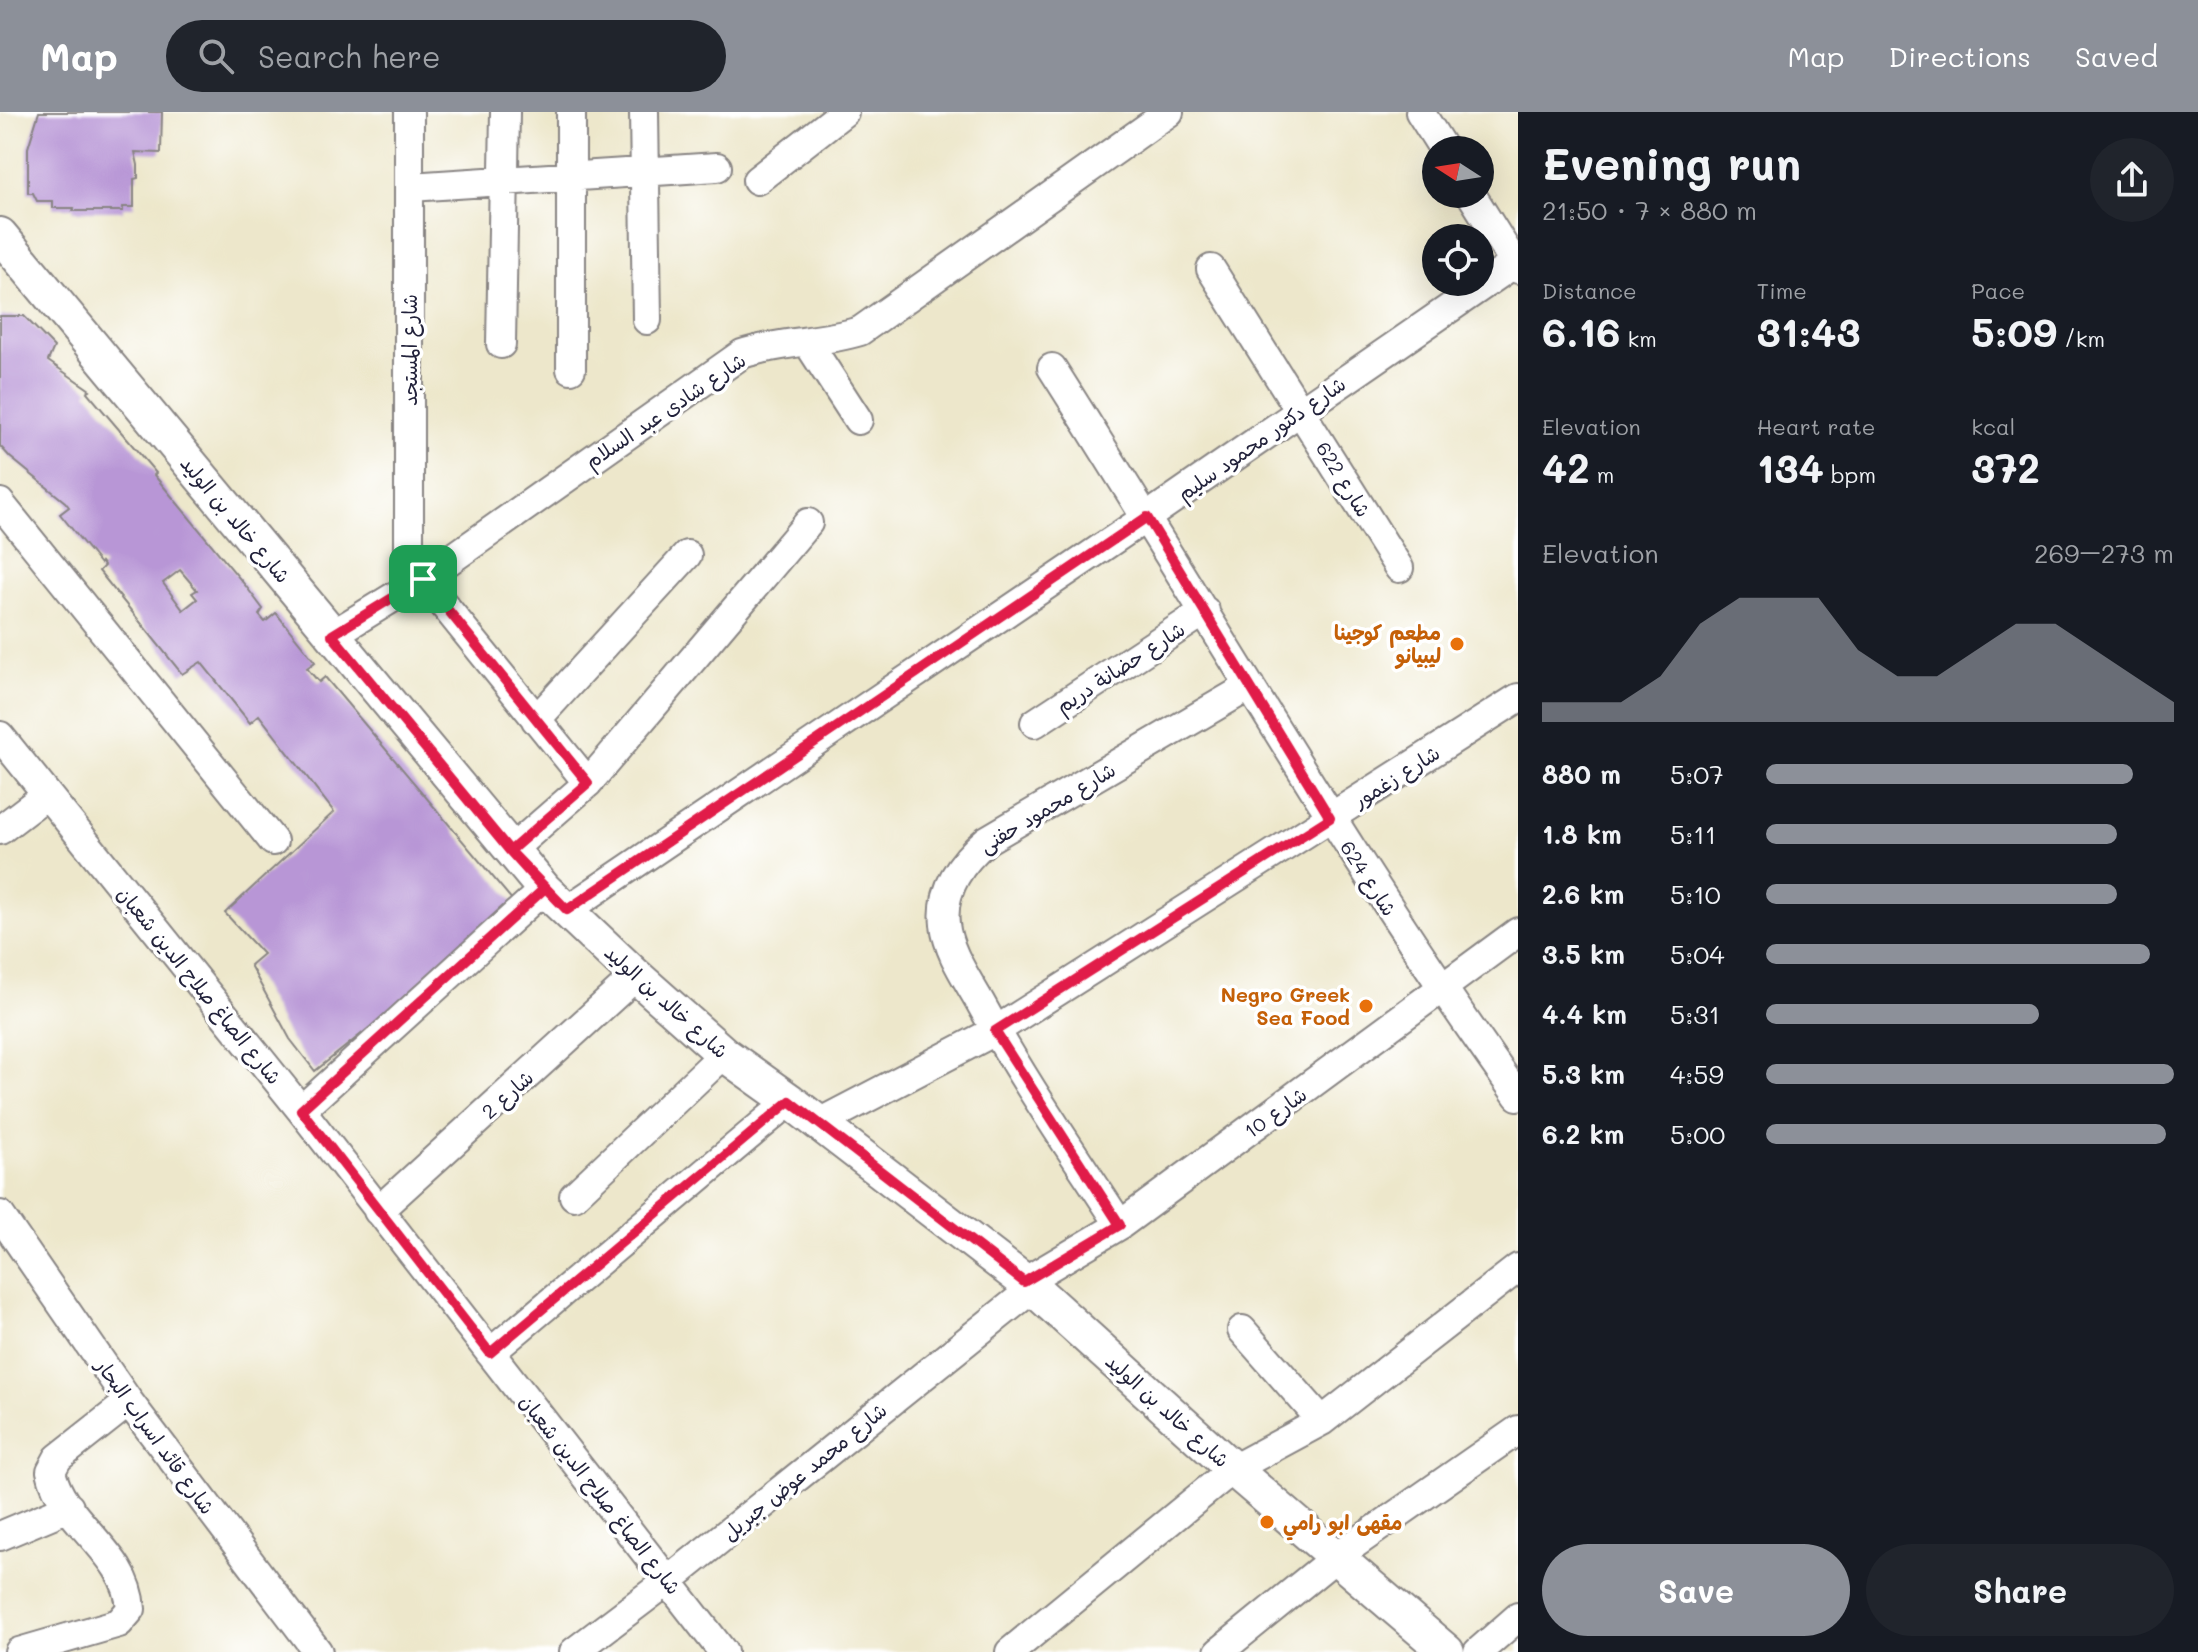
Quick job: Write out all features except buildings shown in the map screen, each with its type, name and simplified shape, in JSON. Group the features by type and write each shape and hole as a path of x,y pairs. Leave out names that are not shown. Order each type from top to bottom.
{"street":[{"name":"شارع المستجد","path":"409,112 416,583"},
{"path":"501,344 505,112"},
{"path":"571,112 571,369"},
{"path":"644,112 647,320"},
{"path":"757,180 844,112"},
{"name":"شارع شادى عبد السلام","path":"332,635 416,583 742,354 763,347 808,343 860,331 1169,112"},
{"path":"1420,112 1435,136"},
{"path":"410,187 717,167"},
{"path":"1480,208 1517,265"},
{"name":"شارع خالد بن الوليد","path":"0,235 510,851 555,899 724,1054 1029,1285 1233,1469 1447,1652"},
{"name":"شارع دكتور محمود سليم","path":"301,1110 555,899 1147,517 1517,265"},
{"name":"شارع 622","path":"1211,269 1399,568"},
{"path":"808,343 858,420"},
{"name":"شارع 624","path":"1052,368 1147,517 1330,818 1442,990 1518,1096"},
{"path":"0,503 273,841"},
{"path":"510,851 588,783 808,523"},
{"path":"536,720 687,555"},
{"path":"416,583 588,783"},
{"name":"شارع حضانة دريم","path":"1035,723 1205,611"},
{"name":"شارع محمود حفنى","path":"1120,1225 995,1031 951,950 945,922 948,890 965,858 987,840 1250,686"},
{"name":"شارع زغمور","path":"819,1123 995,1031 1518,698"},
{"name":"شارع الصاغ صلاح الدين شعبان","path":"0,736 301,1110 723,1652"},
{"path":"0,830 46,795"},
{"name":"شارع 10","path":"1029,1285 1120,1225 1518,932"},
{"name":"شارع 2","path":"378,1211 636,976"},
{"path":"574,1196 724,1054"},
{"path":"490,1353 790,1101"},
{"name":"شارع قائد اسراب البحار","path":"0,1215 129,1402 318,1652"},
{"path":"1010,1652 1233,1469 1322,1421 1518,1268"},
{"name":"شارع محمد عوض جبريل","path":"574,1652 669,1580 1029,1285"},
{"path":"1242,1330 1322,1421"},
{"path":"19,1652 119,1623 131,1609 121,1574 69,1507 54,1484 51,1471 58,1458 129,1402"},
{"path":"1219,1652 1336,1557 1518,1430"},
{"path":"0,1536 69,1507"},
{"path":"1478,1652 1518,1617"}],"place":[{"name":"مطعم كوجينا ليبيانو","path":"1457,644"},
{"name":"Negro Greek Sea Food","path":"1366,1006"},
{"name":"مقهى ابو رامي","path":"1267,1522"}],"route":[{"path":"423,579 332,635 510,851 567,910 1147,517 1330,818 995,1031 1120,1225 1024,1282 790,1101 490,1353 301,1110 544,889 510,851 588,783 423,579"}]}
